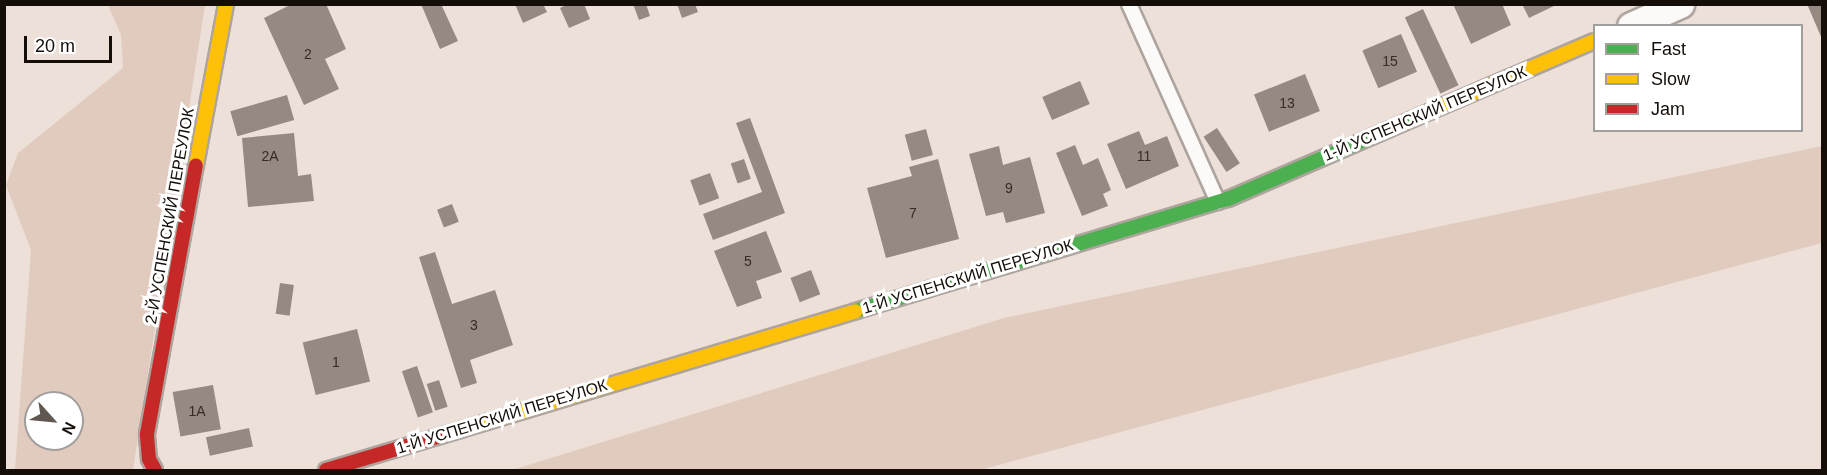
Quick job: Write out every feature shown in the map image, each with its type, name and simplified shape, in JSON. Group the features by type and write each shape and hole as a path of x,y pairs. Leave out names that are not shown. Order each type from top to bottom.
{"street":[{"name":"2-Й УСПЕНСКИЙ ПЕРЕУЛОК","path":"155,471 149,459 147,434 226,4"},
{"path":"1635,24 1680,4"},
{"name":"1-Й УСПЕНСКИЙ ПЕРЕУЛОК","path":"326,471 1218,202 1593,41"}],"lane":[{"path":"1129,4 1218,202"}],"shaded area":[{"path":"108,5 205,5 133,470 15,470 31,250 6,185 18,153 123,68 121,35"},
{"path":"1822,146 1822,243 980,470 512,470 1004,318"}],"building":[{"path":"292,4 326,4 346,49 325,59 339,89 304,105 264,18"},
{"path":"421,4 441,4 458,41 440,49"},
{"path":"515,4 543,4 547,12 523,23"},
{"path":"568,4 584,4 590,19 569,28 560,8"},
{"path":"633,4 646,4 650,16 639,20"},
{"path":"677,4 695,4 698,12 682,18"},
{"path":"1453,4 1502,4 1511,25 1471,44"},
{"path":"1522,4 1558,4 1529,18"},
{"path":"1807,4 1822,4 1822,39"},
{"path":"1423,9 1458,85 1440,94 1405,17"},
{"path":"1401,34 1417,72 1378,88 1362,50"},
{"path":"1305,74 1320,111 1269,132 1254,95"},
{"path":"1080,81 1090,104 1052,120 1042,97"},
{"path":"287,95 294,120 237,136 230,111"},
{"path":"750,118 785,213 713,240 703,214 762,192 736,123"},
{"path":"1217,128 1240,163 1226,172 1204,137"},
{"path":"926,129 933,155 912,161 905,135"},
{"path":"1139,131 1145,145 1167,136 1179,166 1126,189 1107,144"},
{"path":"294,133 298,176 311,174 314,201 248,207 242,138"},
{"path":"1075,145 1083,165 1098,158 1111,190 1103,194 1108,206 1082,216 1056,153"},
{"path":"999,146 1003,165 1030,157 1045,213 1006,223 1003,212 986,216 969,154"},
{"path":"744,159 751,179 738,183 731,164"},
{"path":"938,159 959,239 886,258 867,188 912,176 909,167"},
{"path":"710,173 719,198 700,206 690,180"},
{"path":"452,204 459,222 444,227 437,210"},
{"path":"766,231 782,272 756,281 762,298 737,307 714,251"},
{"path":"435,252 452,304 495,290 513,345 470,360 477,383 461,388 419,257"},
{"path":"811,270 820,294 800,302 790,278"},
{"path":"280,283 294,285 290,316 276,314"},
{"path":"357,329 370,381 316,395 303,343"},
{"path":"417,366 433,412 418,418 402,371"},
{"path":"439,380 448,407 435,411 427,384"},
{"path":"213,385 221,429 180,436 173,392"},
{"path":"249,428 253,447 210,456 206,437"}],"traffic: fast":[{"path":"856,311 1228,199 1431,111"}],"traffic: slow":[{"path":"196,165 226,4"},
{"path":"1431,111 1593,41"},
{"path":"460,430 856,311"}],"traffic: jam":[{"path":"155,470 149,459 147,434 196,165"},
{"path":"326,470 460,430"}]}
